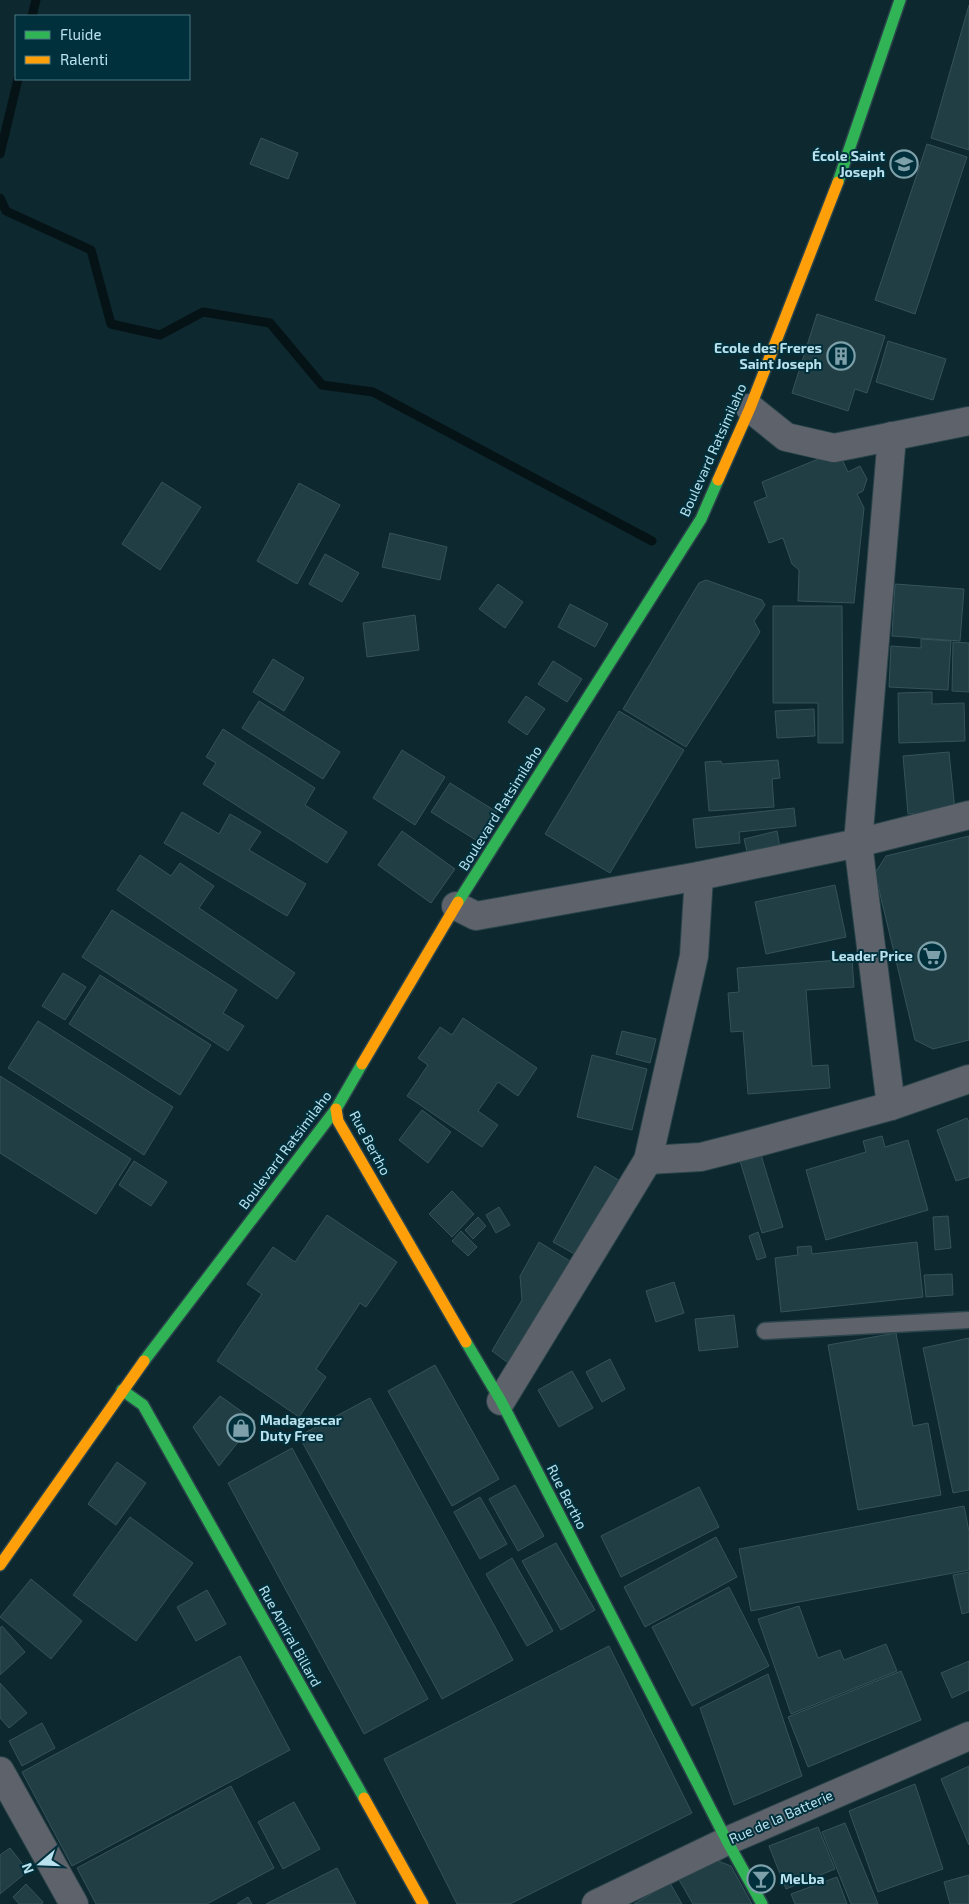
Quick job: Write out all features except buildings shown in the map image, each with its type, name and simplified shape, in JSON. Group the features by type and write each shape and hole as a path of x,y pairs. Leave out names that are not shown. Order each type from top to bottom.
{"main road":[{"name":"Boulevard Ratsimilaho","path":"0,1564 122,1390 336,1109 456,906 701,519 750,408 846,163 900,0"},
{"name":"Rue Bertho","path":"336,1109 338,1121 501,1401 727,1841 762,1904"},
{"name":"Rue Amiral Billard","path":"122,1390 143,1405 423,1904"}],"street":[{"path":"750,408 786,437 834,448 969,421"},
{"path":"892,436 858,843 892,1106"},
{"path":"456,906 476,916 699,876 858,843 969,815"},
{"path":"501,1401 648,1160 694,956 699,876"},
{"path":"648,1160 701,1156 892,1106 969,1078"},
{"name":"Rue de la Batterie","path":"596,1904 727,1841 969,1736"},
{"path":"0,1771 74,1904"}],"lane":[{"path":"764,1331 969,1320"}],"waterway":[{"path":"32,15 36,0"},
{"path":"0,154 18,80"},
{"path":"0,198 6,211 91,250 111,324 160,335 203,312 270,323 322,385 373,392 652,541"}],"traffic: fast":[{"path":"838,182 900,0"},
{"path":"458,902 701,519 718,480"},
{"path":"144,1361 336,1109 362,1064"},
{"path":"466,1342 501,1401 727,1841 762,1904"},
{"path":"122,1390 143,1405 364,1798"}],"traffic: slow":[{"path":"718,480 750,408 838,182"},
{"path":"362,1064 458,902"},
{"path":"336,1109 338,1121 466,1342"},
{"path":"0,1565 144,1361"},
{"path":"364,1798 423,1904"}],"place":[{"name":"École Saint Joseph","path":"904,164"},
{"name":"Ecole des Freres Saint Joseph","path":"841,356"},
{"name":"Leader Price","path":"932,956"},
{"name":"Madagascar Duty Free","path":"241,1428"},
{"name":"MeLba","path":"761,1879"}]}
